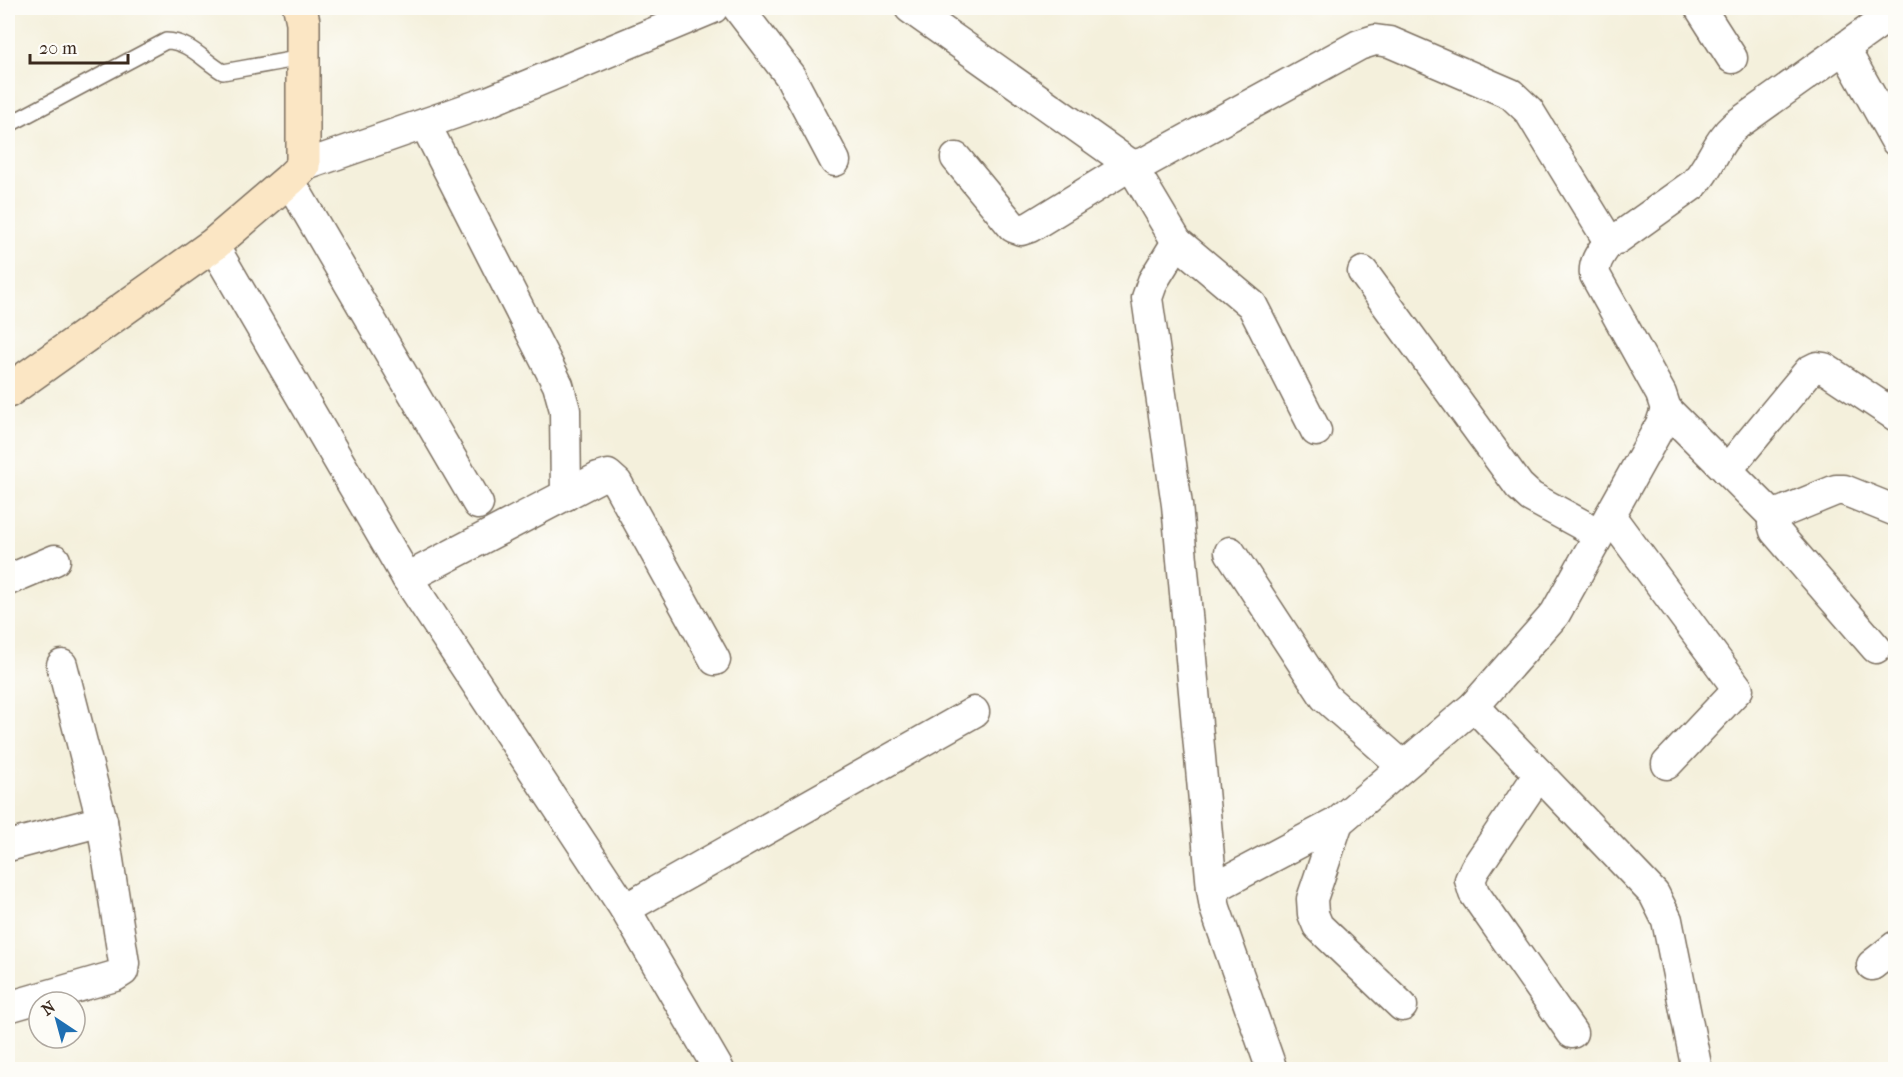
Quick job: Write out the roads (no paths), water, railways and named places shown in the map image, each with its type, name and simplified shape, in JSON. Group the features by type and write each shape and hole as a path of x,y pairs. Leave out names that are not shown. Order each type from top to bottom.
{"street":[{"path":"300,8 303,22 296,173 478,504"},
{"path":"8,391 213,244 296,173 490,101 713,8"},
{"path":"738,8 790,76 835,161"},
{"path":"910,8 1131,165 1177,242 1252,304 1316,431"},
{"path":"1700,8 1732,58"},
{"path":"1896,11 1727,133 1720,141 1702,176 1617,238 1610,240 1594,268 1661,394 1666,409 1769,512 1775,514 1836,490 1844,490 1896,511"},
{"path":"956,158 1013,227 1021,230 1030,227 1131,165 1144,163 1359,45 1375,40 1390,42 1511,94 1520,101 1529,111 1610,240"},
{"path":"1844,48 1896,141"},
{"path":"425,124 558,385 565,410 566,495"},
{"path":"1177,242 1153,281 1147,298 1176,505 1212,889 1215,908 1272,1070"},
{"path":"213,244 406,578 626,909 720,1070"},
{"path":"1363,272 1520,486 1532,496 1605,525 1738,689 1667,764"},
{"path":"1727,470 1809,371 1817,367 1824,368 1896,416"},
{"path":"1212,889 1338,822 1474,706 1555,614 1661,424 1666,409"},
{"path":"406,578 598,478 608,475 617,483 715,660"},
{"path":"1775,514 1773,524 1775,531 1876,648"},
{"path":"1230,552 1325,697 1403,766"},
{"path":"8,580 55,560"},
{"path":"8,1007 115,976 123,971 124,963 102,821 62,665"},
{"path":"1474,706 1654,894 1663,908 1697,1070"},
{"path":"626,909 974,712"},
{"path":"1539,774 1474,869 1470,880 1474,893 1572,1034"},
{"path":"8,846 102,821"},
{"path":"1338,822 1312,899 1313,914 1318,926 1402,1006"},
{"path":"1872,966 1896,946"}],"lane":[{"path":"8,125 166,40 186,45 213,67 223,72 302,58"}]}
